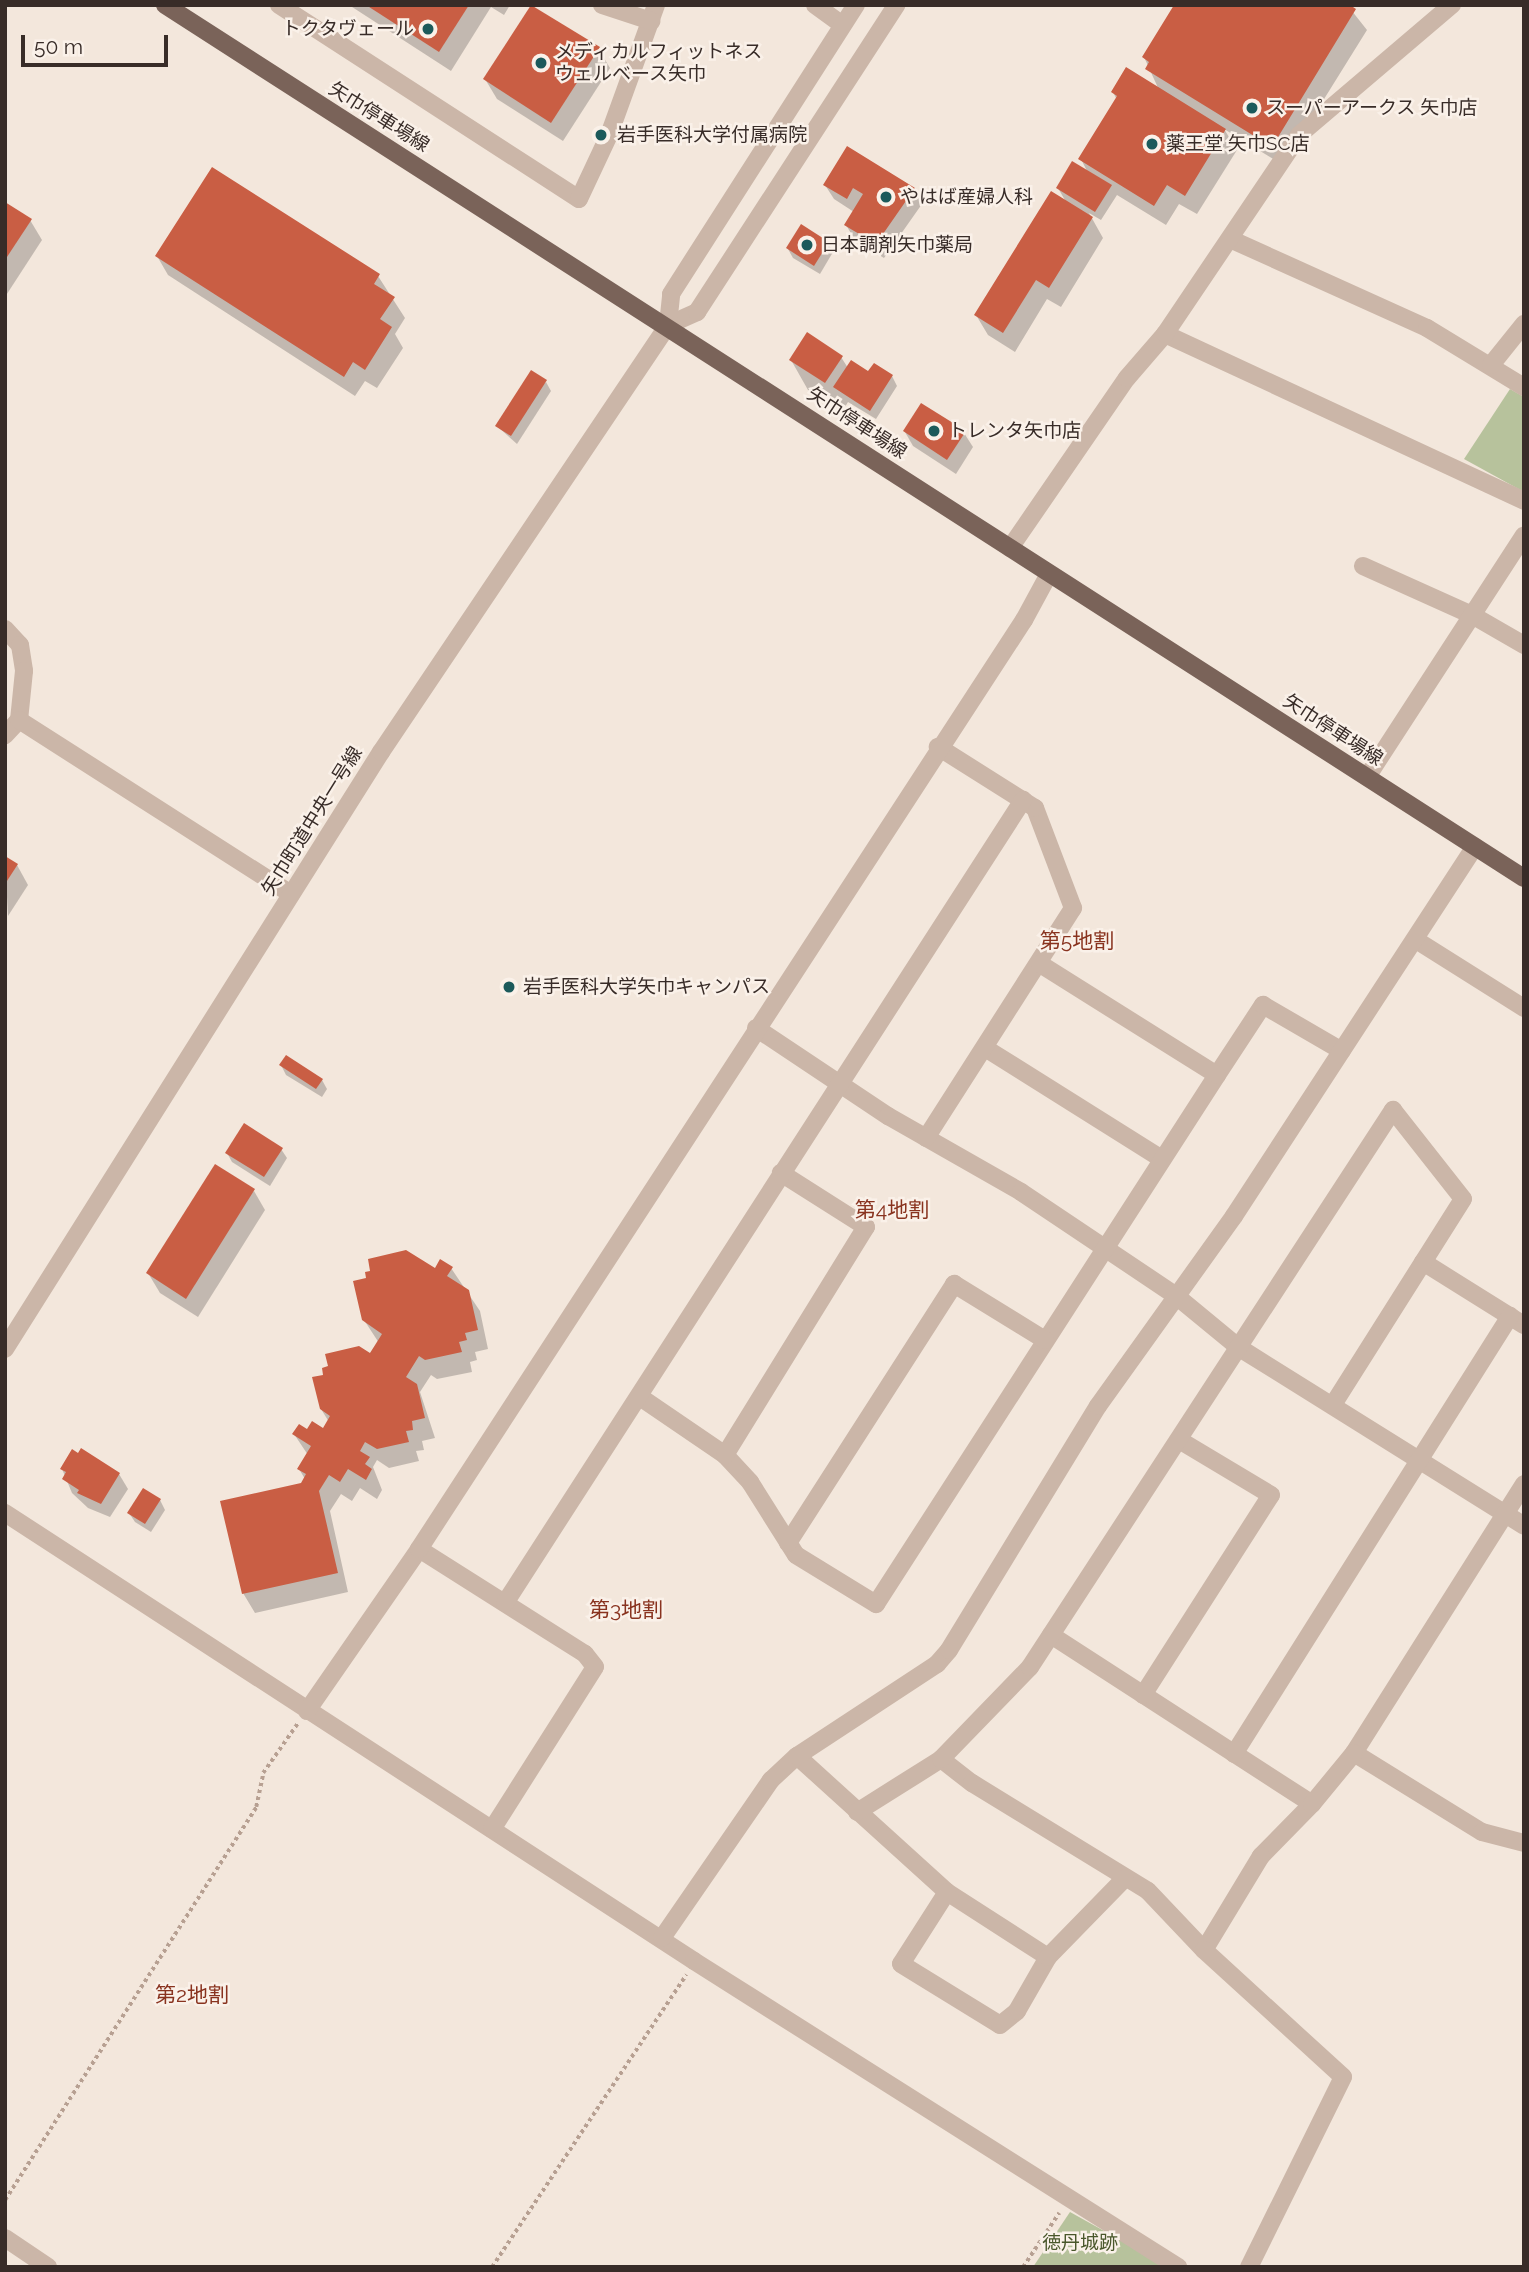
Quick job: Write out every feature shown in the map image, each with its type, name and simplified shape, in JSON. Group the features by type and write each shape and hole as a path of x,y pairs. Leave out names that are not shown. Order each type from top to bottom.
{"main road":[{"name":"矢巾停車場線","path":"165,5 668,325 1049,574 1524,878"}],"street":[{"path":"279,5 579,199 609,135 654,13 602,5"},
{"path":"815,5 843,24"},
{"name":"矢巾町道中央一号線","path":"5,1349 381,751 668,325 671,294 856,5"},
{"name":"矢巾町道中央一号線","path":"668,325 697,312 896,5"},
{"path":"1010,548 1127,378 1165,334 1300,135 1452,5"},
{"path":"1230,239 1427,328 1524,387"},
{"path":"1491,365 1524,324"},
{"path":"1165,334 1524,501"},
{"path":"1367,777 1524,535"},
{"path":"1363,566 1472,615 1524,645"},
{"path":"307,1711 418,1549 938,747 1024,620 1049,574"},
{"path":"5,629 20,645 24,671 19,720 5,735"},
{"path":"19,720 291,894"},
{"path":"926,1138 1040,964 1073,908 1035,808 938,747"},
{"path":"505,1603 1023,800"},
{"path":"662,1938 736,1824 771,1780 797,1756 937,1664 949,1650 1098,1406 1234,1216 1475,847"},
{"path":"1416,940 1524,1008"},
{"path":"1040,964 1217,1075"},
{"path":"640,1397 725,1455 750,1482 796,1555 876,1604 1263,1005 1342,1051"},
{"path":"756,1028 926,1138 1107,1248 1175,1295 1238,1347 1420,1458 1524,1526"},
{"path":"985,1048 1162,1159"},
{"path":"857,1812 941,1759 1005,1696 1051,1635 1393,1110 1463,1199 1333,1405"},
{"path":"725,1455 866,1227 781,1173"},
{"path":"1234,1754 1420,1458 1517,1321 1423,1262"},
{"path":"789,1543 954,1284 1045,1340"},
{"path":"1143,1695 1271,1495 1179,1440"},
{"path":"1204,1950 1261,1856 1312,1804 1354,1753 1524,1484"},
{"path":"5,1513 694,1961 1068,2200 1178,2267"},
{"path":"418,1549 585,1654 595,1667 492,1829"},
{"path":"1051,1635 1312,1804"},
{"path":"1354,1753 1482,1832 1524,1843"},
{"path":"797,1756 947,1892 1048,1957"},
{"path":"941,1759 1148,1891 1204,1950 1343,2077 1249,2267"},
{"path":"947,1892 901,1965 1000,2025 1017,2011 1048,1957 1125,1878"},
{"path":"5,2238 48,2267"}],"path":[{"path":"5,2200 256,1807 263,1773 307,1711"},
{"path":"492,2267 694,1961"},
{"path":"1023,2267 1068,2200"}],"green space":[{"path":"1510,389 1524,397 1524,492 1464,459"},
{"name":"徳丹城跡","path":"1070,2212 1169,2267 1033,2267"}],"building":[{"name":"トクタヴェール","path":"366,5 469,5 439,52"},
{"name":"メディカルフィットネス ウェルベース矢巾","path":"531,5 600,47 551,123 483,79"},
{"name":"スーパーアークス 矢巾店","path":"1174,5 1350,5 1356,9 1272,147 1145,69 1149,62 1142,57"},
{"name":"薬王堂 矢巾SC店","path":"1126,67 1226,129 1185,196 1167,185 1154,206 1078,159 1117,96 1111,92"},
{"name":"やはば産婦人科","path":"847,146 915,188 876,244 844,225 863,194 853,188 847,199 823,185"},
{"path":"1072,161 1112,185 1095,212 1056,188"},
{"path":"212,167 380,274 374,284 395,297 380,319 392,327 365,370 353,362 344,377 155,256"},
{"path":"1051,191 1093,217 1049,288 1036,280 1003,333 974,315"},
{"path":"5,202 32,219 5,260"},
{"name":"日本調剤矢巾薬局","path":"801,224 829,242 814,266 786,248"},
{"path":"807,332 843,356 825,383 789,360"},
{"path":"851,360 868,371 874,363 893,375 870,411 833,387"},
{"path":"531,370 547,380 511,436 495,426"},
{"name":"トレンタ矢巾店","path":"921,403 966,431 947,460 903,431"},
{"path":"5,856 18,864 5,884"},
{"path":"286,1055 323,1079 316,1089 279,1065"},
{"path":"244,1123 283,1148 264,1177 225,1153"},
{"path":"215,1164 255,1189 186,1299 146,1273"},
{"path":"406,1250 435,1268 440,1259 453,1267 447,1276 469,1290 478,1330 465,1333 467,1340 459,1342 462,1352 425,1360 419,1356 406,1377 417,1384 425,1418 412,1421 413,1430 406,1431 409,1442 377,1449 365,1442 360,1451 370,1457 365,1464 372,1469 366,1480 348,1469 340,1482 329,1475 319,1491 338,1573 242,1594 220,1501 301,1483 306,1474 297,1469 311,1446 292,1434 299,1424 307,1429 312,1421 323,1428 330,1416 320,1409 312,1377 323,1375 322,1368 328,1366 325,1354 359,1346 370,1353 382,1334 362,1320 353,1281 366,1278 365,1272 370,1271 368,1259"},
{"path":"81,1448 120,1473 101,1504 77,1493 79,1490 62,1479 66,1472 60,1469 72,1449 78,1453"},
{"path":"143,1488 161,1499 145,1524 127,1513"}],"place":[{"name":"トクタヴェール","path":"428,29"},
{"name":"メディカルフィットネス ウェルベース矢巾","path":"541,63"},
{"name":"スーパーアークス 矢巾店","path":"1252,108"},
{"name":"岩手医科大学付属病院","path":"601,135"},
{"name":"薬王堂 矢巾SC店","path":"1152,144"},
{"name":"やはば産婦人科","path":"886,197"},
{"name":"日本調剤矢巾薬局","path":"807,245"},
{"name":"トレンタ矢巾店","path":"934,431"},
{"name":"岩手医科大学矢巾キャンパス","path":"509,987"}],"district":[{"name":"第5地割","path":"1077,941"},
{"name":"第4地割","path":"892,1210"},
{"name":"第3地割","path":"626,1610"},
{"name":"第2地割","path":"192,1995"}]}
